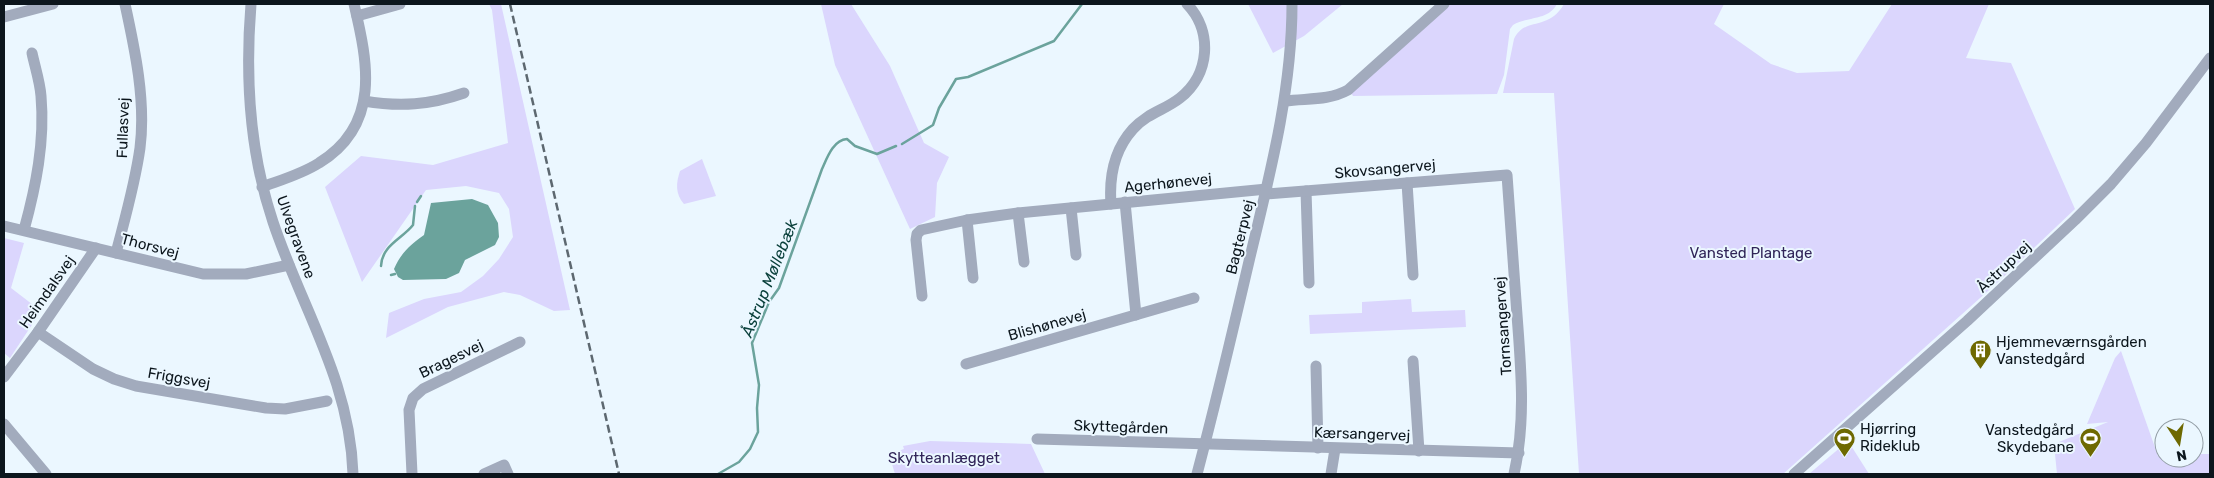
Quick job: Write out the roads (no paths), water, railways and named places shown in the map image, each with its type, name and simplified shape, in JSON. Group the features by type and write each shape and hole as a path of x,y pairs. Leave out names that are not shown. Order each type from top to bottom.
{"street":[{"path":"4,17 53,4"},
{"name":"Fullasvej","path":"116,253 135,180 140,146 141,116 138,77 125,4"},
{"name":"Ulvegravene","path":"251,4 248,37 249,100 253,139 262,187 289,265 330,360 348,429 353,474"},
{"path":"262,187 302,172 335,152 348,137 358,120 367,83 366,64 354,4"},
{"path":"357,16 400,4"},
{"path":"1111,204 1111,172 1123,143 1144,119 1179,100 1188,91 1202,70 1205,51 1203,32 1199,20 1187,4"},
{"name":"Bagterpvej","path":"1197,474 1266,191 1285,101 1290,59 1292,4"},
{"path":"1285,101 1321,99 1339,95 1348,90 1444,4"},
{"path":"24,230 34,195 41,154 41,94 32,54"},
{"name":"Åstrupvej","path":"1794,474 1967,321 2076,220 2146,144 2210,58"},
{"path":"364,101 386,104 426,104 464,93"},
{"name":"Skovsangervej","path":"1266,191 1306,191 1507,175"},
{"name":"Tornsangervej","path":"1507,175 1521,369 1522,416 1514,474"},
{"path":"1407,183 1413,275"},
{"name":"Agerhønevej","path":"922,296 917,234 921,230 967,220 1018,213 1125,202 1266,191"},
{"path":"1306,191 1309,283"},
{"path":"1125,202 1136,315"},
{"path":"1071,208 1076,255"},
{"path":"1018,213 1024,262"},
{"path":"967,220 973,278"},
{"name":"Thorsvej","path":"4,226 202,274 246,274 289,265"},
{"name":"Heimdalsvej","path":"4,377 38,332 96,248"},
{"name":"Blishønevej","path":"966,364 1194,298"},
{"name":"Friggsvej","path":"38,332 93,369 114,379 136,386 266,408 285,409 327,401"},
{"name":"Bragesvej","path":"412,474 409,410 413,398 423,389 520,342"},
{"path":"1412,361 1419,451"},
{"path":"1316,366 1318,448"},
{"path":"4,424 46,474"},
{"name":"Skyttegården","path":"1037,439 1205,444"},
{"name":"Kærsangervej","path":"1205,444 1518,453"},
{"path":"1331,474 1335,449"},
{"path":"484,474 504,466 508,474"}],"waterway":[{"name":"Åstrup Møllebæk","path":"902,144 933,125 939,108 956,79 968,77 1054,41 1082,4"},
{"name":"Åstrup Møllebæk","path":"718,474 739,462 750,449 758,432 757,408 759,385 752,343 769,302 779,288 828,155 834,146 847,139 855,146 877,154 896,146"},
{"path":"417,202 421,196"},
{"path":"381,266 382,259 389,247 413,225 415,206"},
{"path":"391,275 395,274"}],"railway":[{"path":"510,4 619,474"}],"place":[{"name":"Hjemmeværnsgården Vanstedgård","path":"1980,370"},
{"name":"Hjørring Rideklub","path":"1844,457"},
{"name":"Vanstedgård Skydebane","path":"2090,458"}],"park label":[{"name":"Vansted Plantage","path":"1751,253"},
{"name":"Skytteanlægget","path":"944,458"}]}
